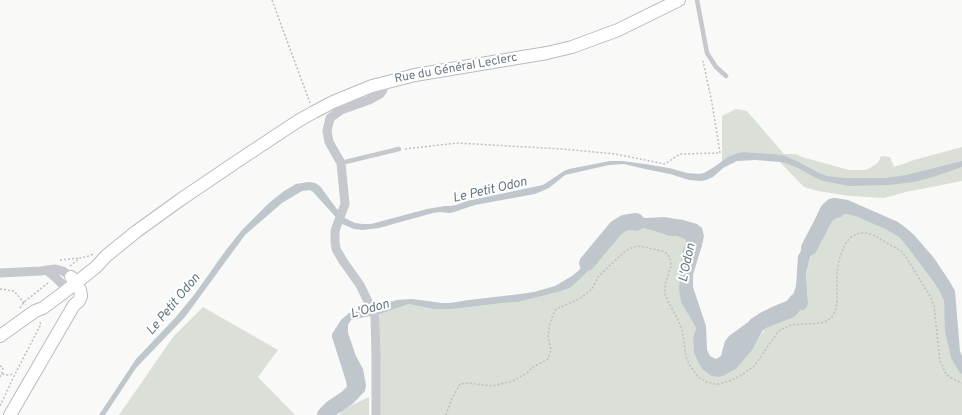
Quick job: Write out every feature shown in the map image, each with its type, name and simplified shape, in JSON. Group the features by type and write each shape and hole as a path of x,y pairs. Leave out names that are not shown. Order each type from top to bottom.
{"main road":[{"name":"Rue du Général Leclerc","path":"0,336 24,320 36,315 39,304 69,284 92,263 106,256 137,231 262,144 314,112 381,81 572,47 618,30 679,0"},
{"path":"10,415 74,305 75,298 69,284"}],"street":[{"path":"376,415 375,316 360,285 336,249 334,241 335,231 345,204 341,163 329,142 326,131 330,118 341,110 380,94 383,90 381,81"},
{"path":"0,273 46,270 55,277 69,284"}],"lane":[{"path":"698,0 707,52 716,67 726,76"},
{"path":"341,163 399,149"}],"path":[{"path":"272,0 314,112"},
{"path":"399,149 457,143 562,149 615,154 665,164 680,154 720,153 703,58"},
{"path":"446,415 452,398 460,384 469,383 492,386 513,381 528,372 533,367 548,359 551,350 548,336 550,323 556,309 577,300 586,294 592,289 598,277 604,270 623,253 637,246 662,251 670,258 671,266 665,285 665,294 684,335 686,357 698,377 707,382 719,384 740,376 754,366 778,332 782,329 791,325 821,323 831,318 837,302 837,272 839,260 845,244 849,239 860,233 873,235 901,251 906,256 930,296 934,306 940,361 946,374 962,384"},
{"path":"0,289 14,291 24,302"},
{"path":"0,406 41,324 36,315"},
{"path":"0,366 3,367 0,377"},
{"path":"2,374 15,374"}],"shaded area":[{"path":"736,109 747,111 784,154 796,154 849,170 866,170 878,163 881,156 890,157 894,167 962,147 962,181 884,198 850,196 818,191 804,187 773,155 744,152 722,162 722,116"},
{"path":"839,214 859,217 899,237 940,292 944,301 945,313 960,373 962,374 962,415 380,415 380,314 409,304 433,309 453,309 518,302 570,288 601,258 626,229 633,227 664,234 688,232 695,236 680,276 684,307 696,328 693,338 694,353 697,360 725,375 736,369 763,332 768,321 776,315 794,310 804,310 808,304 806,273 821,224 829,218"},
{"path":"203,307 278,350 258,377 295,415 119,415 173,337"},
{"path":"369,397 369,415 339,415 342,410"}],"water":[{"path":"744,152 783,155 827,176 845,178 886,178 906,175 962,161 962,167 914,182 888,185 849,186 823,181 798,168 780,162 755,160 737,161 723,168 713,177 701,181 689,180 670,174 624,164 609,165 565,175 549,188 535,194 475,205 449,213 433,213 379,228 362,230 354,229 342,224 313,192 310,190 302,191 282,203 245,235 185,317 136,368 105,415 99,415 136,359 175,318 194,295 242,230 269,203 296,184 309,182 315,183 320,186 345,218 355,223 371,224 427,209 456,205 467,201 543,185 569,169 610,161 645,164 687,173 699,174 704,173 728,157"},
{"path":"833,198 848,200 898,222 914,235 934,258 955,291 960,351 962,356 962,374 951,358 945,331 944,301 934,283 909,249 899,237 887,230 858,217 847,214 839,214 829,218 821,224 806,273 808,304 806,308 804,310 794,310 776,315 768,321 752,350 736,369 719,377 712,376 702,369 694,353 693,338 696,328 681,302 679,289 682,267 694,236 692,233 688,232 664,234 633,227 626,229 601,258 570,288 558,292 518,302 453,309 433,309 409,304 380,314 351,320 348,325 348,333 356,356 363,369 366,385 365,391 337,411 334,415 329,415 339,405 345,396 347,387 332,334 341,320 349,313 368,310 397,300 412,299 450,303 534,292 555,286 578,271 621,223 638,217 664,217 683,220 697,224 702,228 704,236 693,275 693,287 706,326 707,350 710,356 716,359 721,356 725,341 729,336 762,312 789,300 793,295 796,286 798,256 809,236 820,208 829,199"}],"waterway":[{"name":"L'Odon","path":"809,248 825,217 832,211 837,210"},
{"name":"L'Odon","path":"587,263 616,228 624,223 636,221 636,223"},
{"name":"L'Odon","path":"670,228 679,228 691,233 694,236 694,244 689,258"},
{"name":"L'Odon","path":"756,325 764,320 790,310 797,301"},
{"name":"L'Odon","path":"325,415 332,408 347,398 356,386"}],"water label":[{"name":"Le Petit Odon","path":"490,191"},
{"name":"Le Petit Odon","path":"174,305"}]}
